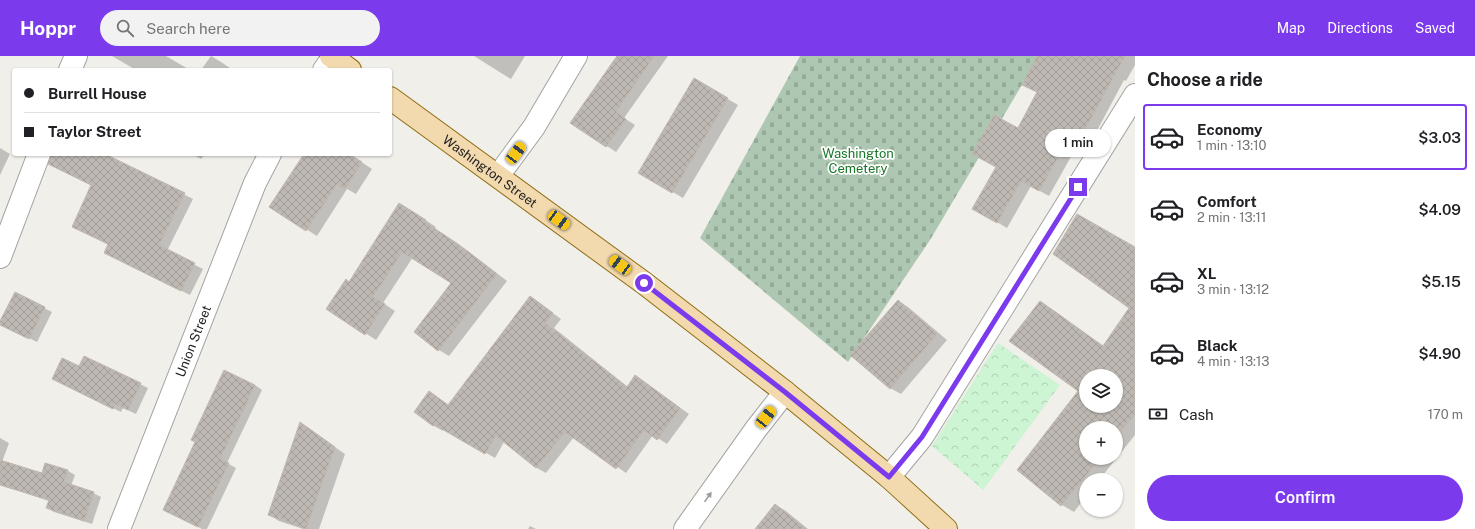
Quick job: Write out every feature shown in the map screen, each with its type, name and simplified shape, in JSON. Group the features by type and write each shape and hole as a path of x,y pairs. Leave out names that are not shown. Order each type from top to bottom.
{"main road":[{"path":"329,61 345,68"},
{"name":"Washington Street","path":"392,99 644,283 785,392 889,477 946,529"}],"street":[{"path":"71,68 76,56"},
{"path":"498,176 534,128 576,56"},
{"path":"889,477 922,437 1135,95"},
{"path":"0,257 38,156"},
{"name":"Union Street","path":"119,529 255,183 269,156"},
{"path":"685,529 756,429 785,392"}],"green space":[{"name":"Washington Cemetery","path":"800,56 1039,56 930,240 848,362 700,238"},
{"path":"998,343 1060,385 983,490 932,446"}],"building":[{"path":"617,56 654,56 616,112 626,119 606,147 570,123"},
{"path":"1037,56 1125,56 1082,135 1073,131 1039,191 1021,181 997,223 972,209 996,167 972,154 994,115 1018,128 1037,92 1022,85"},
{"path":"694,78 728,98 672,193 638,173"},
{"path":"50,156 109,156 185,193 159,245 195,263 181,291 104,253 108,244 72,227 91,185 48,164"},
{"path":"303,156 352,156 362,162 345,189 337,184 306,231 269,207"},
{"path":"399,203 426,220 425,222 458,244 497,274 438,351 414,332 451,283 402,252 373,297 385,304 365,335 326,309 346,279 349,282"},
{"path":"1077,214 1135,247 1135,414 1123,429 1123,421 1079,421 1079,465 1094,465 1088,473 1079,473 1079,484 1061,506 1017,470 1078,391 1009,341 1040,301 1103,346 1129,308 1053,254"},
{"path":"15,292 45,307 29,339 0,325 0,321"},
{"path":"530,296 553,313 545,323 627,387 635,375 680,408 657,440 644,430 616,469 565,432 536,468 496,436 485,454 435,425 433,426 414,412 429,391 448,405"},
{"path":"898,300 937,334 890,389 850,355"},
{"path":"84,356 141,383 128,410 115,404 113,409 52,379 62,358 79,366"},
{"path":"224,370 255,385 220,459 229,463 198,527 163,510 195,442 191,440"},
{"path":"300,422 335,447 306,529 268,515"},
{"path":"0,460 42,473 45,463 68,470 64,482 94,492 84,521 46,508 49,500 0,485"},
{"path":"775,504 806,529 755,529"}],"route":[{"path":"644,283 785,392 889,477 922,437 1078,187"}]}
